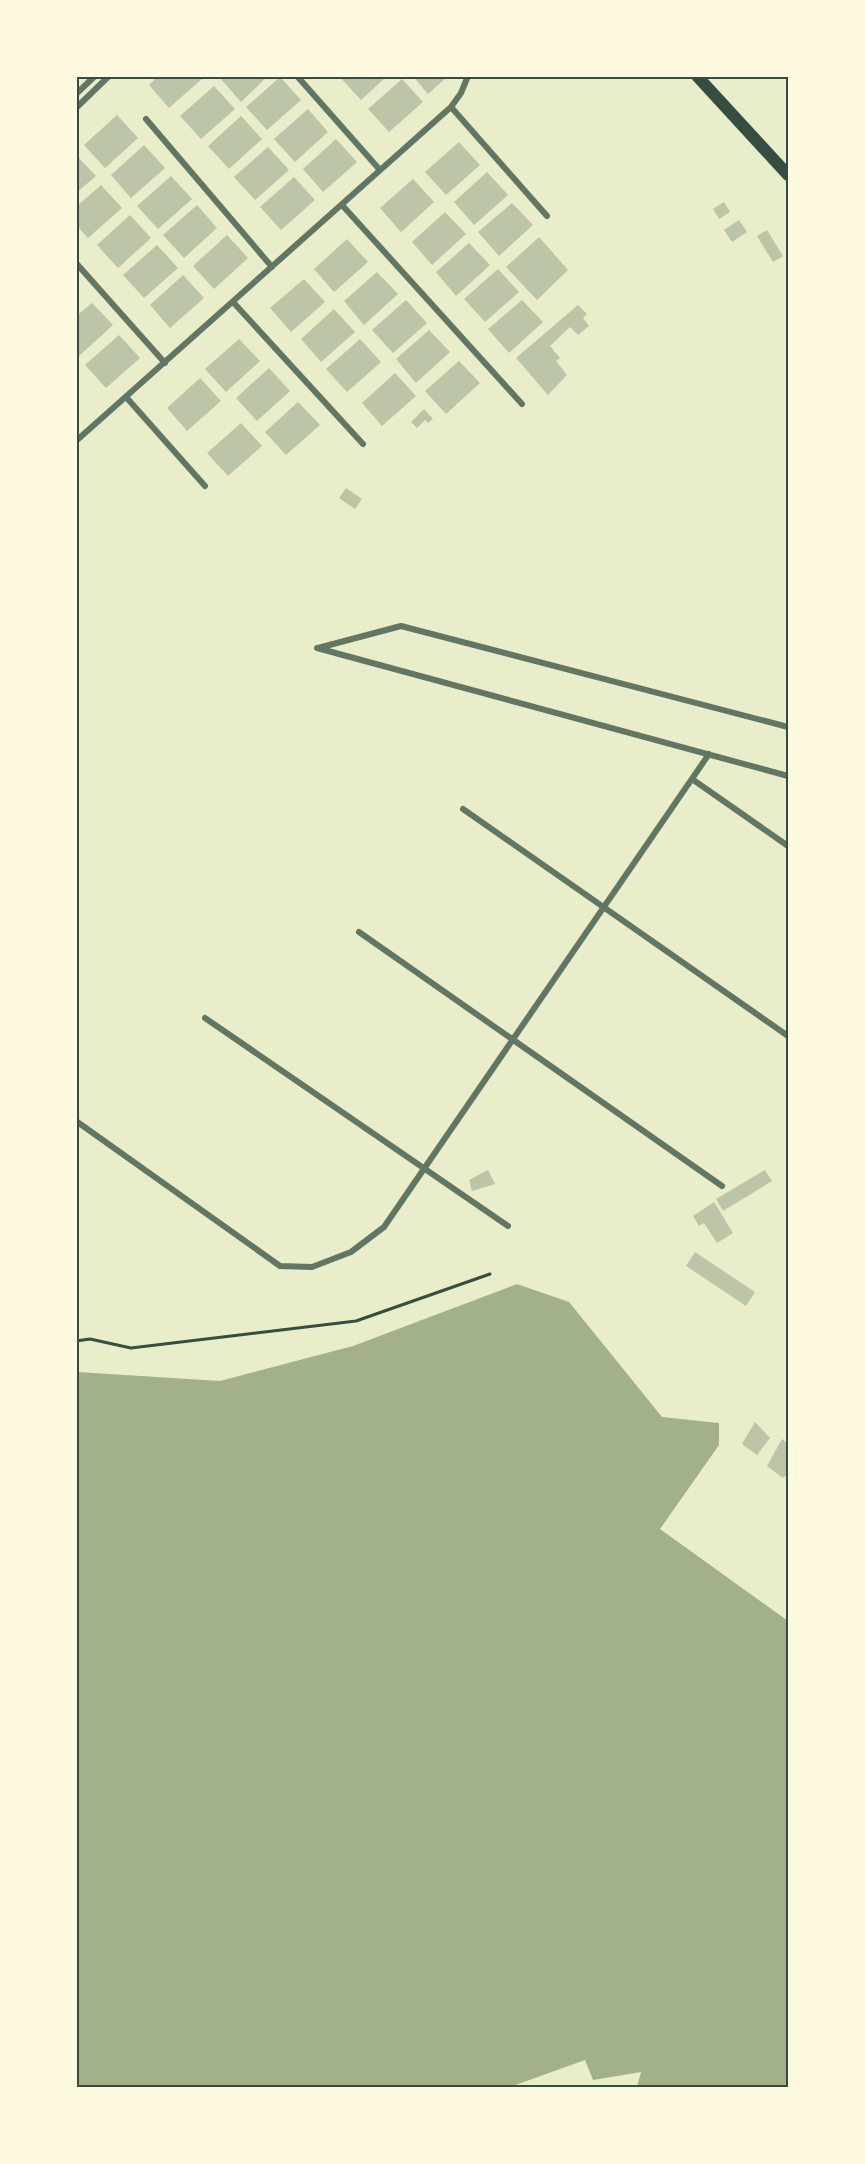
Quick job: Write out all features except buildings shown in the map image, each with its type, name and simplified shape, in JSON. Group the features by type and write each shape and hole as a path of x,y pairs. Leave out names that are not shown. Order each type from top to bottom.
{"main road":[{"path":"698,76 789,175"}],"street":[{"path":"76,94 95,76"},
{"path":"76,108 110,76"},
{"path":"297,76 380,170"},
{"path":"76,441 451,107 461,93 468,76"},
{"path":"451,107 547,216"},
{"path":"146,119 272,267"},
{"path":"342,204 522,404"},
{"path":"76,263 165,363"},
{"path":"233,302 363,444"},
{"path":"126,397 205,486"},
{"path":"789,727 401,626 317,648 789,776"},
{"path":"76,1121 280,1266 312,1267 351,1252 384,1227 709,754"},
{"path":"692,779 789,846"},
{"path":"462,810 789,1035"},
{"path":"359,932 722,1186"},
{"path":"205,1018 508,1226"}],"path":[{"path":"76,1341 90,1340 130,1348 356,1321 490,1274"}],"shaded area":[{"path":"517,1284 569,1302 662,1417 719,1423 719,1445 660,1529 788,1621 788,2087 637,2087 641,2072 593,2080 585,2060 510,2087 77,2087 77,1372 220,1381 353,1346"}]}
